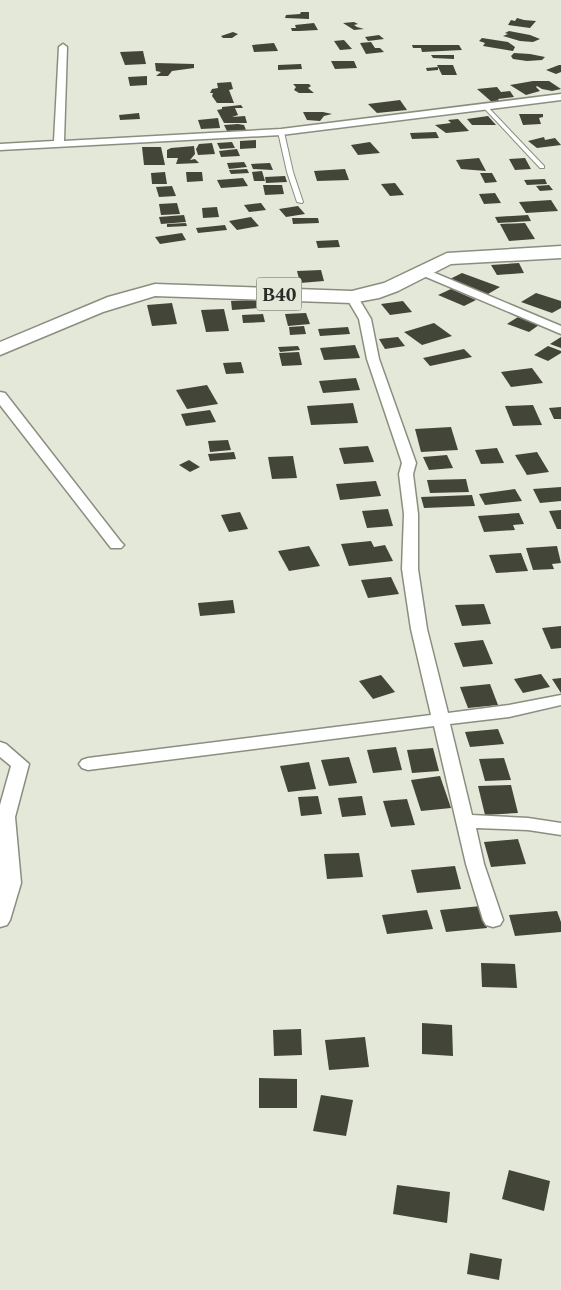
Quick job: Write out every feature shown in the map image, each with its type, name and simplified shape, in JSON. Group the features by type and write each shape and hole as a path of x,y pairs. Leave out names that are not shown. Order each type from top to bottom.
{"main road":[{"name":"B40","path":"0,348 38,335 126,296 155,290 352,297 372,294 423,272 447,259 471,256 561,252"}],"street":[{"path":"59,144 63,47"},
{"path":"0,147 281,132 561,97"},
{"path":"423,272 561,330"},
{"path":"352,297 365,319 373,359 409,463 406,474 411,514 410,569 419,629 475,864 493,920"},
{"path":"0,396 116,545"},
{"path":"88,764 440,720 561,700"},
{"path":"0,748 20,764 6,817 11,883 0,920"},
{"path":"466,821 528,824 561,829"}],"lane":[{"path":"486,107 542,167"},
{"path":"281,132 290,172 300,202"}],"building":[{"path":"301,12 309,12 309,19 285,18 286,15 300,14"},
{"path":"517,18 536,21 530,28 508,25 511,20 515,21"},
{"path":"354,22 358,24 354,25 364,29 354,30 343,23"},
{"path":"314,23 318,30 292,31 291,28 296,28 295,25"},
{"path":"509,31 540,39 533,42 520,41 503,36 508,34 505,33"},
{"path":"233,32 238,34 232,38 223,38 221,36"},
{"path":"379,35 384,39 368,41 365,37"},
{"path":"482,38 508,42 515,47 513,51 483,46 485,43 479,41"},
{"path":"344,40 352,49 340,50 334,41"},
{"path":"371,42 375,48 380,48 384,52 366,54 360,43"},
{"path":"274,43 278,51 254,52 252,45"},
{"path":"412,45 459,45 462,50 422,52 421,48 413,48"},
{"path":"143,51 146,64 125,65 120,52"},
{"path":"514,53 545,57 542,60 527,61 513,59 511,56"},
{"path":"431,55 454,55 454,59 433,58"},
{"path":"331,61 354,61 357,68 335,69"},
{"path":"155,63 194,64 194,68 172,71 168,76 156,76 161,72 156,71"},
{"path":"301,64 302,69 278,70 278,65"},
{"path":"437,65 453,65 457,75 442,75"},
{"path":"561,65 561,72 556,74 546,70"},
{"path":"438,67 438,70 427,71 426,68"},
{"path":"147,76 147,85 130,86 128,77"},
{"path":"533,81 549,81 561,89 552,91 537,86 540,91 526,95 510,85"},
{"path":"231,82 233,89 229,90 234,103 217,103 212,96 213,93 210,93 212,89 218,88 217,83"},
{"path":"293,84 309,84 311,86 308,88 314,93 299,93 294,90 296,87"},
{"path":"497,87 501,92 510,91 514,97 498,99 500,103 493,103 477,89"},
{"path":"400,100 407,110 377,113 368,104"},
{"path":"241,105 243,108 235,108 238,115 232,117 245,116 247,123 224,123 217,110 222,109 222,107"},
{"path":"303,112 332,114 324,116 320,121 307,120"},
{"path":"139,113 140,119 120,120 119,115"},
{"path":"519,114 543,114 543,117 539,118 541,124 523,125"},
{"path":"488,116 496,125 472,125 467,119"},
{"path":"218,118 220,128 201,129 198,120"},
{"path":"458,119 469,131 446,133 435,125 451,123 448,120"},
{"path":"224,125 244,125 246,130 227,131"},
{"path":"436,132 439,138 412,139 410,133"},
{"path":"544,137 545,140 555,138 561,145 537,148 528,141"},
{"path":"256,140 256,148 240,149 240,141"},
{"path":"232,142 235,148 220,149 217,143"},
{"path":"370,142 380,153 358,155 351,145"},
{"path":"212,143 215,154 198,155 196,149 199,144"},
{"path":"194,146 195,154 190,160 195,159 199,163 176,164 178,158 167,158 167,150 171,148"},
{"path":"142,147 161,147 165,165 144,165"},
{"path":"237,149 240,156 221,157 219,151"},
{"path":"479,158 486,171 461,169 456,160"},
{"path":"525,158 531,169 515,170 509,159"},
{"path":"244,162 247,167 229,169 227,163"},
{"path":"270,163 273,170 253,169 251,164"},
{"path":"247,169 249,173 231,174 229,170"},
{"path":"345,169 349,180 317,181 314,171"},
{"path":"262,171 265,181 254,181 252,172"},
{"path":"165,172 167,184 152,184 151,173"},
{"path":"186,172 202,172 203,181 187,182"},
{"path":"480,173 492,173 497,182 485,183"},
{"path":"285,176 287,182 266,183 265,177"},
{"path":"243,178 248,186 221,188 217,180"},
{"path":"545,179 547,184 527,185 524,180"},
{"path":"395,183 404,195 390,196 381,184"},
{"path":"263,185 282,185 284,194 265,195"},
{"path":"549,185 553,190 540,191 536,186"},
{"path":"172,186 176,196 159,197 156,187"},
{"path":"495,193 501,203 484,204 479,194"},
{"path":"551,200 558,211 526,213 519,202"},
{"path":"177,203 180,214 161,215 159,204"},
{"path":"261,203 266,210 249,212 244,205"},
{"path":"298,206 305,214 286,217 279,209"},
{"path":"217,207 219,217 203,218 202,208"},
{"path":"184,215 186,222 161,224 159,217"},
{"path":"528,215 531,221 498,223 495,217"},
{"path":"251,217 259,226 237,230 229,221"},
{"path":"292,218 318,218 319,223 293,224"},
{"path":"186,223 187,226 167,227 167,224"},
{"path":"525,223 535,239 509,241 500,224"},
{"path":"225,225 227,230 198,233 196,228"},
{"path":"182,233 186,240 160,244 155,237"},
{"path":"338,240 340,247 318,248 316,241"},
{"path":"519,263 524,273 497,275 491,265"},
{"path":"321,270 324,281 300,283 297,271"},
{"path":"462,273 500,287 488,294 450,279"},
{"path":"451,289 476,300 464,306 438,295"},
{"path":"536,293 561,301 561,308 552,313 521,302"},
{"path":"257,300 258,308 232,310 231,301"},
{"path":"403,301 412,312 390,315 381,304"},
{"path":"172,303 177,324 152,326 147,305"},
{"path":"224,309 229,331 206,332 201,310"},
{"path":"306,313 310,324 288,326 285,314"},
{"path":"263,314 265,322 243,323 242,315"},
{"path":"518,317 539,325 529,332 507,324"},
{"path":"434,323 452,336 422,345 404,332"},
{"path":"304,326 306,334 290,335 289,327"},
{"path":"348,327 350,334 320,336 318,329"},
{"path":"398,337 405,346 385,349 379,339"},
{"path":"561,337 561,348 550,344"},
{"path":"355,345 360,358 324,360 320,348"},
{"path":"298,346 300,350 280,352 278,347"},
{"path":"548,346 561,351 561,353 548,361 534,355"},
{"path":"464,349 472,357 430,366 423,358"},
{"path":"299,352 302,365 282,366 279,353"},
{"path":"241,362 244,373 226,374 223,363"},
{"path":"532,368 543,383 511,387 501,372"},
{"path":"356,378 360,390 323,393 319,381"},
{"path":"207,385 218,404 187,409 176,390"},
{"path":"353,403 358,423 311,425 307,406"},
{"path":"533,405 542,425 513,426 505,406"},
{"path":"561,407 561,419 554,419 549,408"},
{"path":"210,410 216,422 186,426 181,414"},
{"path":"451,427 458,450 421,452 415,429"},
{"path":"228,440 231,450 210,452 208,441"},
{"path":"368,446 374,462 344,464 339,448"},
{"path":"497,448 504,463 481,464 475,450"},
{"path":"234,452 236,459 210,461 208,454"},
{"path":"537,452 549,472 527,475 515,455"},
{"path":"447,455 453,468 429,470 423,457"},
{"path":"293,456 297,478 272,479 268,457"},
{"path":"189,460 200,467 190,472 179,465"},
{"path":"466,479 469,492 430,493 427,480"},
{"path":"376,481 381,496 340,500 336,484"},
{"path":"561,487 561,501 540,503 533,489"},
{"path":"515,489 522,501 485,505 479,494"},
{"path":"472,495 475,506 424,508 421,497"},
{"path":"388,509 393,526 367,528 362,511"},
{"path":"561,510 561,529 557,529 549,511"},
{"path":"240,512 248,529 229,532 221,515"},
{"path":"519,513 524,524 513,525 515,530 484,532 478,516"},
{"path":"371,541 374,547 385,545 393,561 349,566 341,544"},
{"path":"309,546 320,566 289,571 278,551"},
{"path":"557,546 561,563 552,564 554,569 533,570 526,548"},
{"path":"521,553 528,571 496,573 489,555"},
{"path":"391,577 399,594 368,598 361,580"},
{"path":"233,600 235,613 200,616 198,603"},
{"path":"484,604 491,624 462,626 455,605"},
{"path":"561,626 561,648 551,649 542,628"},
{"path":"483,640 493,664 463,667 454,643"},
{"path":"541,674 550,687 523,693 514,679"},
{"path":"381,675 395,692 373,699 359,681"},
{"path":"561,678 561,693 552,679"},
{"path":"490,684 498,705 468,708 460,687"},
{"path":"498,729 504,744 470,747 465,732"},
{"path":"396,747 402,770 373,773 367,750"},
{"path":"433,748 439,771 412,773 407,750"},
{"path":"349,757 357,783 329,786 321,760"},
{"path":"504,758 511,780 485,781 479,759"},
{"path":"309,762 316,789 288,792 280,766"},
{"path":"440,776 451,808 421,811 411,780"},
{"path":"511,785 518,813 485,815 478,786"},
{"path":"318,796 322,814 301,816 298,797"},
{"path":"362,796 366,815 342,817 338,798"},
{"path":"407,799 415,825 391,827 383,801"},
{"path":"518,839 526,864 491,867 484,842"},
{"path":"359,853 363,877 327,879 324,854"},
{"path":"455,866 461,889 417,893 411,870"},
{"path":"481,906 487,928 446,932 440,910"},
{"path":"427,910 433,929 387,934 382,915"},
{"path":"557,911 561,922 561,932 515,936 509,915"},
{"path":"481,963 515,964 517,988 482,987"},
{"path":"422,1023 452,1025 453,1056 422,1054"},
{"path":"301,1029 302,1055 274,1056 273,1030"},
{"path":"365,1037 369,1067 329,1070 325,1040"},
{"path":"259,1078 297,1079 297,1108 259,1108"},
{"path":"321,1095 353,1100 346,1136 313,1131"},
{"path":"509,1170 550,1181 544,1211 502,1199"},
{"path":"397,1185 450,1192 447,1223 393,1214"},
{"path":"470,1253 502,1259 499,1280 467,1274"}]}
